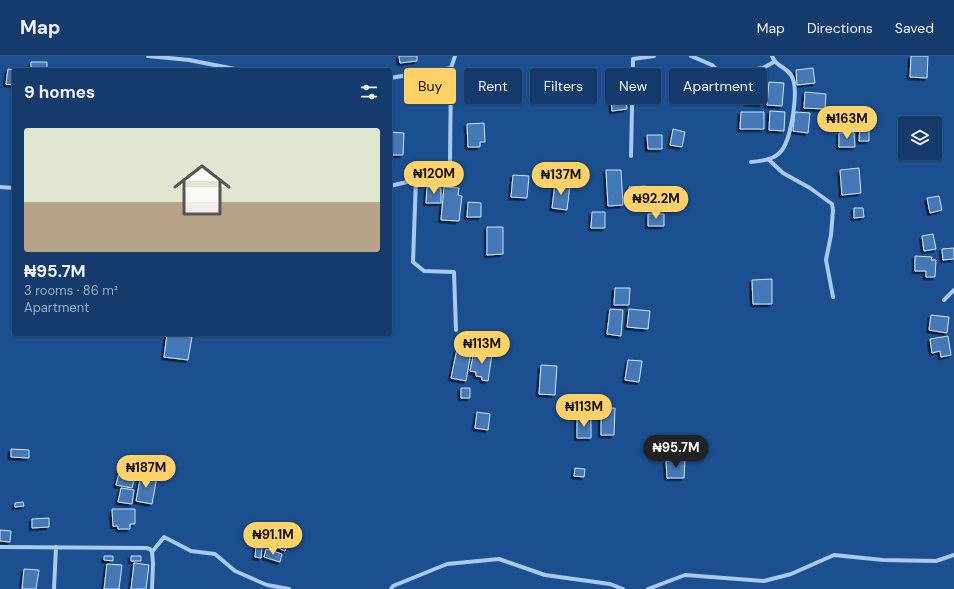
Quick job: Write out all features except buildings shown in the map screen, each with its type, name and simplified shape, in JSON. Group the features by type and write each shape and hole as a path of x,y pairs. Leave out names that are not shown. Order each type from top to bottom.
{"street":[{"path":"148,56 188,60 230,68"},
{"path":"451,68 455,56"},
{"path":"631,156 633,59 654,56"},
{"path":"691,56 712,65 720,72 730,73 763,68 774,62"},
{"path":"751,162 775,157 782,151 787,139 795,103 795,90 792,76 785,68 774,62 772,56"},
{"path":"392,78 404,76"},
{"path":"392,185 423,176 435,176 450,162 451,104"},
{"path":"768,159 783,173 810,188 832,204 831,235 826,260 833,297"},
{"path":"416,178 413,262 424,271 454,272 456,330"},
{"path":"0,187 12,188"},
{"path":"944,300 954,290"},
{"path":"152,552 164,537 191,551 214,554 235,571 267,585 288,589"},
{"path":"0,547 150,549 154,563 152,589"},
{"path":"54,589 56,547"},
{"path":"648,589 685,575 764,581 791,574 834,556 883,560 936,561 954,554"},
{"path":"391,589 393,586 447,564 499,559 545,575 610,584 623,589"}]}
